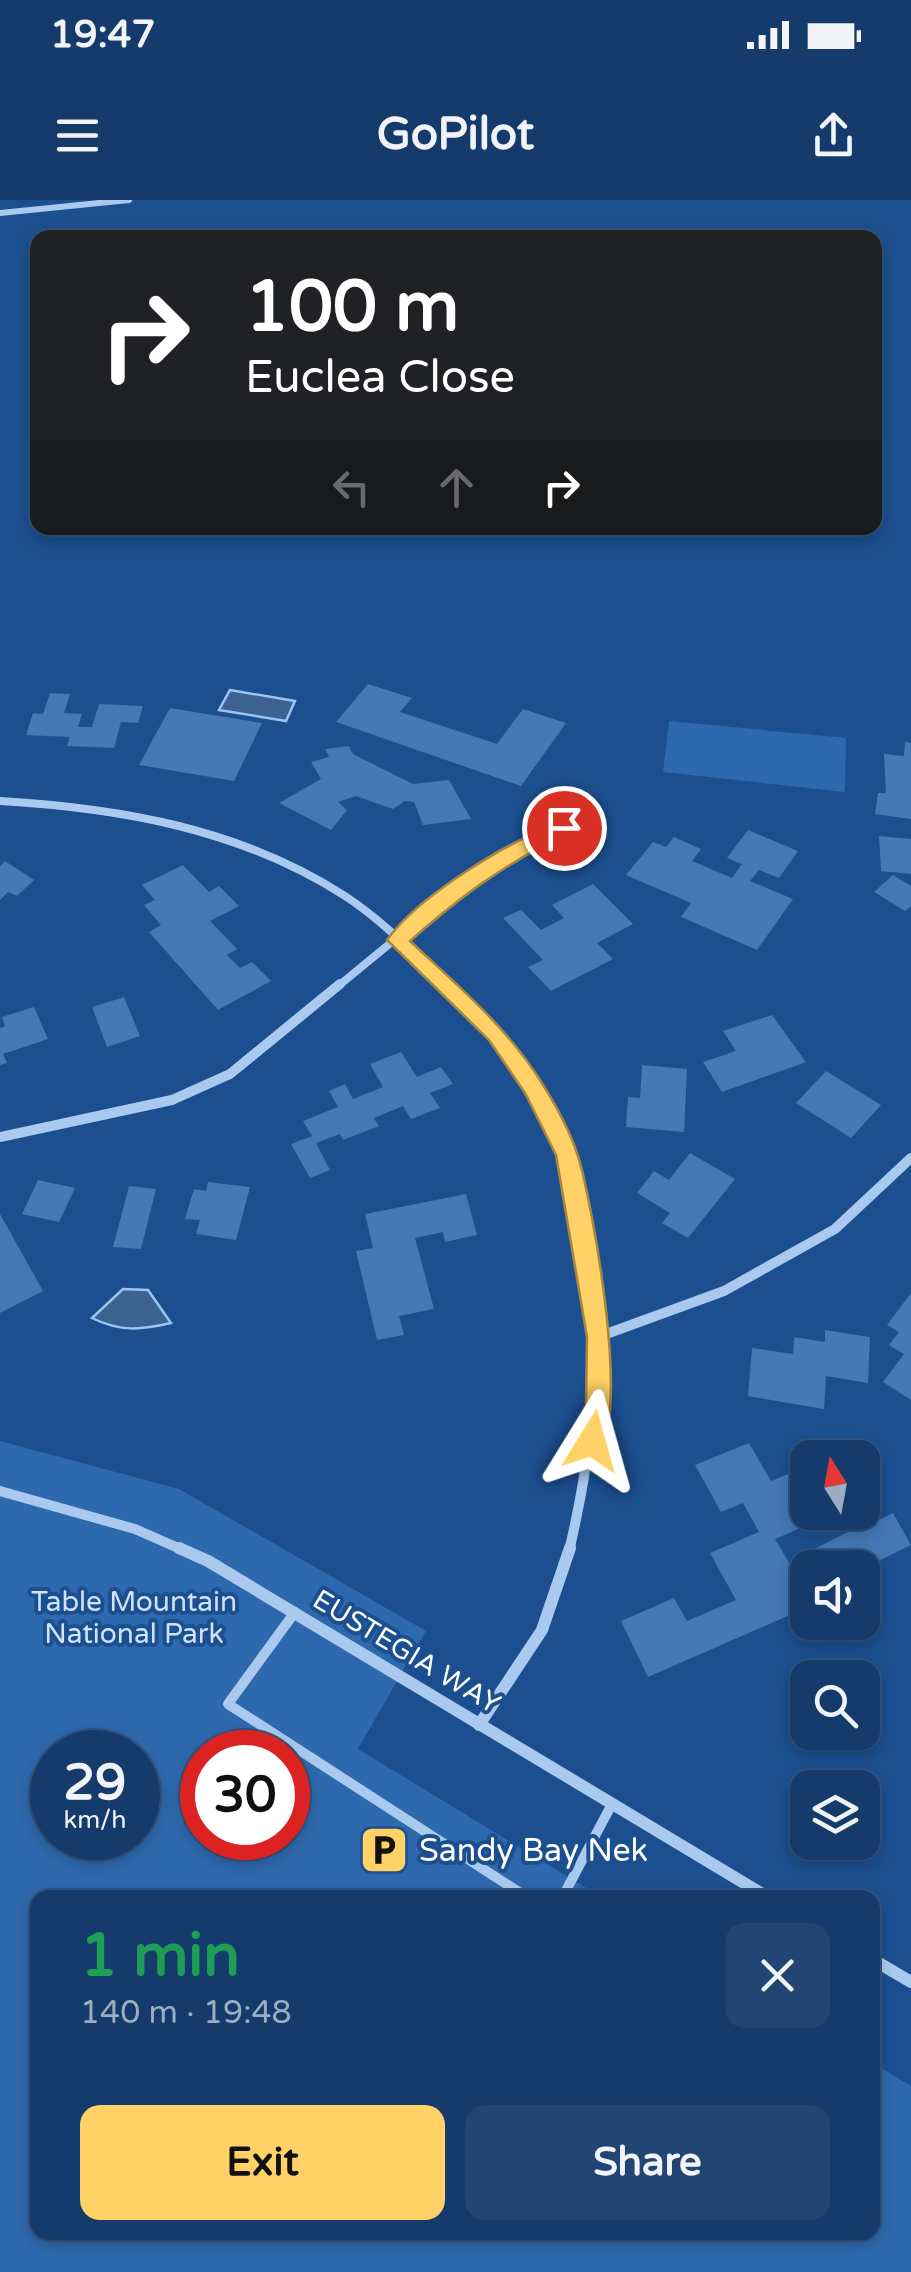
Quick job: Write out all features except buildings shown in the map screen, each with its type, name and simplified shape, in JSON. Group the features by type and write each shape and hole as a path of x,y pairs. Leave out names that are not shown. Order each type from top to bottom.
{"street":[{"path":"0,213 130,200"},
{"path":"0,800 108,809 218,838 346,897 496,1034 534,1088 566,1155 598,1337 598,1406 578,1510 547,1619 479,1725"},
{"path":"0,1137 172,1100 230,1074 471,877 564,828"},
{"path":"598,1337 724,1290 835,1229 911,1158"},
{"name":"EUSTEGIA WAY","path":"0,1491 135,1528 208,1562 756,1890"},
{"path":"880,1964 911,1982"}],"lane":[{"path":"295,1612 228,1704 516,1890"},
{"path":"566,1890 612,1804"}],"green space":[{"path":"669,721 846,738 845,792 663,772"},
{"name":"Table Mountain National Park","path":"0,1441 179,1489 426,1631 358,1749 590,1890 30,1890 30,2240 880,2240 880,2067 911,2086 911,2272 0,2272"}],"shaded area":[{"path":"230,690 295,701 286,721 219,710"},
{"path":"123,1289 148,1290 171,1323 131,1328 92,1318"}],"place":[{"name":"Sandy Bay Nek","path":"384,1850"}],"route":[{"path":"564,828 471,877 397,940 452,988 496,1034 534,1088 566,1155 587,1257 598,1337 598,1406 592,1441"}]}
